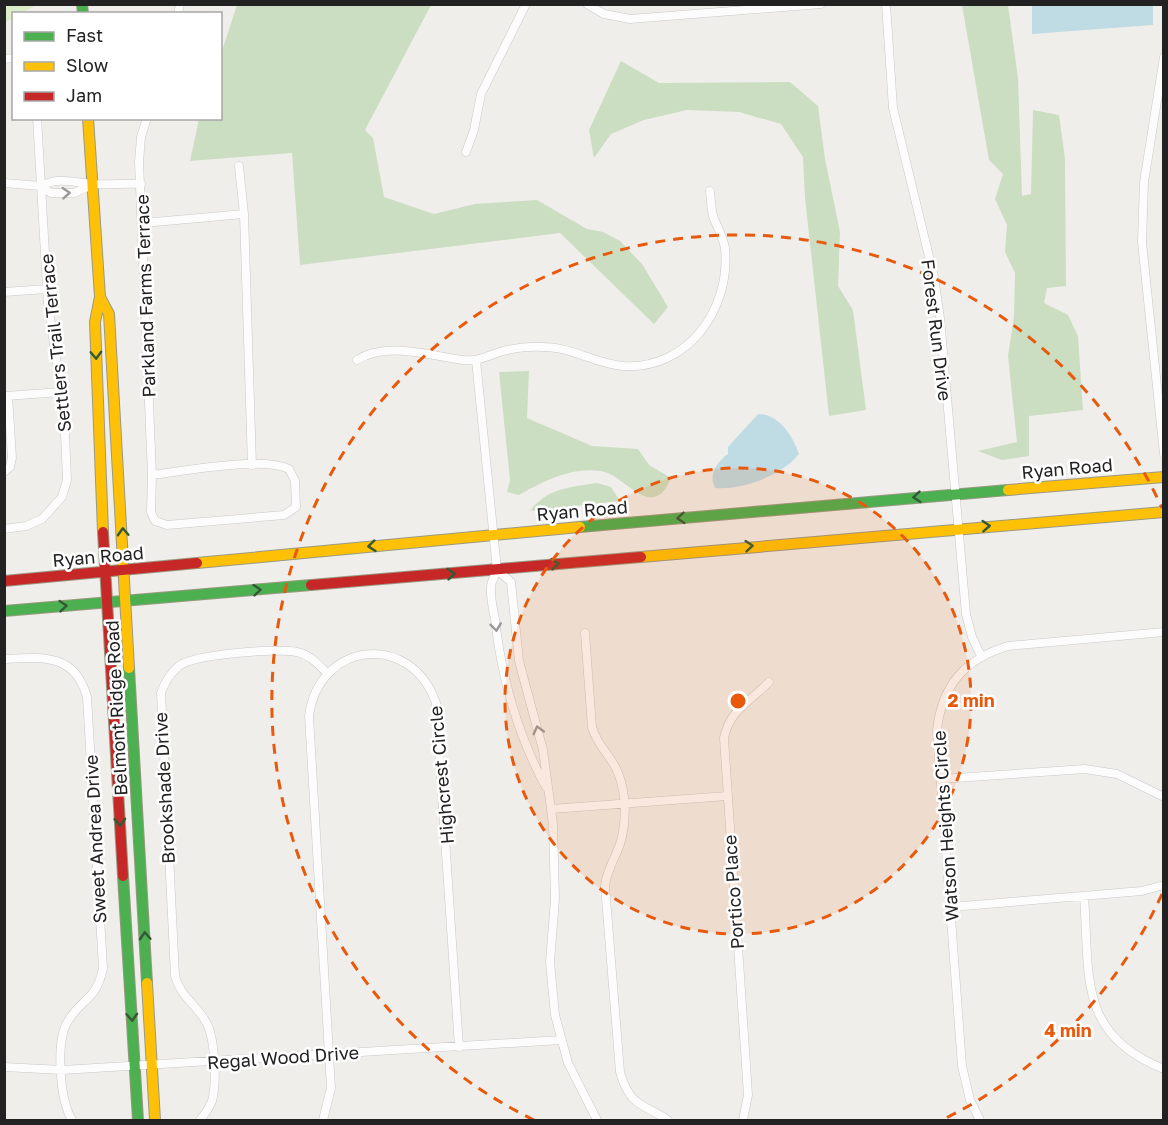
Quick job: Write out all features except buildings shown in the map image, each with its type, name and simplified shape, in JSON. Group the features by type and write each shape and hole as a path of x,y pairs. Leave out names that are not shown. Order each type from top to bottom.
{"main road":[{"name":"Belmont Ridge Road","path":"88,120 100,297 95,322 105,573 138,1120"},
{"name":"Belmont Ridge Road","path":"100,297 109,314 126,571 155,1120"},
{"name":"Ryan Road","path":"4,581 955,493 1164,477"},
{"path":"4,611 1164,512"}],"street":[{"path":"466,152 474,130 481,94 526,4"},
{"path":"587,4 604,14 630,19 821,4"},
{"name":"Forest Run Drive","path":"886,4 893,108 934,277 940,318 966,614 972,637 981,656"},
{"path":"1164,57 1144,182 1142,222 1164,454"},
{"name":"Settlers Trail Terrace","path":"4,529 26,526 42,519 57,505 65,489 67,469 61,392 51,341 37,120"},
{"name":"Parkland Farms Terrace","path":"146,120 141,137 141,184 152,475 151,512 155,520 167,525 284,515 296,507 294,481 289,469 271,464 152,475"},
{"path":"238,166 244,214 252,465"},
{"path":"41,186 51,181 74,180 92,184 141,184"},
{"path":"4,183 41,186 51,193 74,193 92,184"},
{"path":"357,360 369,352 410,351 476,360 506,350 545,346 621,366 657,363 687,347 701,333 712,313 724,279 724,247 719,225 714,219 710,191"},
{"path":"143,223 244,214"},
{"path":"4,292 47,289"},
{"path":"476,360 497,570 491,586 498,647 506,684 521,728 535,766 547,788"},
{"path":"4,472 11,464 8,448 6,396 61,392"},
{"path":"497,570 512,582 519,661 543,750 551,809 556,866 551,988 561,1040 580,1092 597,1120"},
{"name":"Watson Heights Circle","path":"980,1120 964,1082 938,730 942,703 959,675 981,656 1008,646 1164,632"},
{"path":"585,633 592,726 595,738 618,774 625,803 622,837 609,863 605,886 620,1072 623,1083 636,1102 668,1120"},
{"name":"Brookshade Drive","path":"200,1120 213,1096 211,1034 207,1022 183,995 175,975 161,693 170,674 178,666 200,657 297,652 316,662 327,673"},
{"name":"Highcrest Circle","path":"322,1120 331,1092 309,716 314,692 327,673 348,659 366,654 384,654 407,663 417,670 432,691 436,703 459,1047"},
{"name":"Sweet Andrea Drive","path":"4,660 42,657 61,662 79,677 87,697 103,968 97,989 74,1012 63,1031 64,1102 72,1120"},
{"name":"Portico Place","path":"743,1120 748,1095 724,748 726,727 738,708 757,695 769,682"},
{"path":"941,779 1085,769 1132,780 1164,797"},
{"path":"551,809 727,796"},
{"path":"951,907 1142,891 1164,885"},
{"path":"1084,896 1089,970 1096,1011 1117,1044 1140,1059 1164,1069"},
{"name":"Regal Wood Drive","path":"4,1067 62,1070 561,1040"}],"green space":[{"path":"5,4 37,4 23,12 12,12 12,19 5,23"},
{"path":"237,5 431,5 365,130 373,138 384,197 434,214 475,204 537,200 587,229 603,232 620,241 642,264 668,307 654,324 560,233 300,265 292,153 190,161 199,120 222,120 222,51"},
{"path":"962,5 1008,5 1018,78 1022,196 1031,194 1033,110 1059,115 1065,159 1066,286 1047,288 1044,303 1068,315 1078,336 1083,410 1029,416 1029,456 1002,460 978,451 1017,442 1008,356 1014,317 1015,273 1005,252 1007,225 995,199 1003,174 989,160"},
{"path":"621,61 659,83 790,82 818,106 825,159 840,232 838,286 853,310 866,410 829,416 805,198 803,157 781,124 739,112 687,110 644,120 611,134 594,158 589,130"},
{"path":"529,371 527,418 592,446 638,449 649,465 671,478 664,491 655,497 647,497 610,474 590,470 558,476 519,495 507,492 510,480 499,372"},
{"path":"597,483 611,487 620,501 530,511 544,497 552,493"}],"water":[{"path":"1032,5 1153,5 1153,25 1032,34"},
{"path":"758,414 766,415 779,422 793,440 799,454 782,469 761,480 737,487 715,488 713,473 715,469 728,454 728,447"}],"traffic: fast":[{"path":"82,4 83,12"},
{"path":"580,527 1008,490"},
{"path":"4,611 311,585"},
{"path":"129,668 147,983"},
{"path":"123,876 138,1120"}],"traffic: slow":[{"path":"88,120 100,297 95,322 103,532"},
{"path":"100,297 109,314 129,668"},
{"path":"1008,490 1164,477"},
{"path":"641,557 1164,512"},
{"path":"197,563 580,527"},
{"path":"147,983 155,1120"}],"traffic: jam":[{"path":"103,532 123,876"},
{"path":"311,585 641,557"},
{"path":"4,581 197,563"}]}
